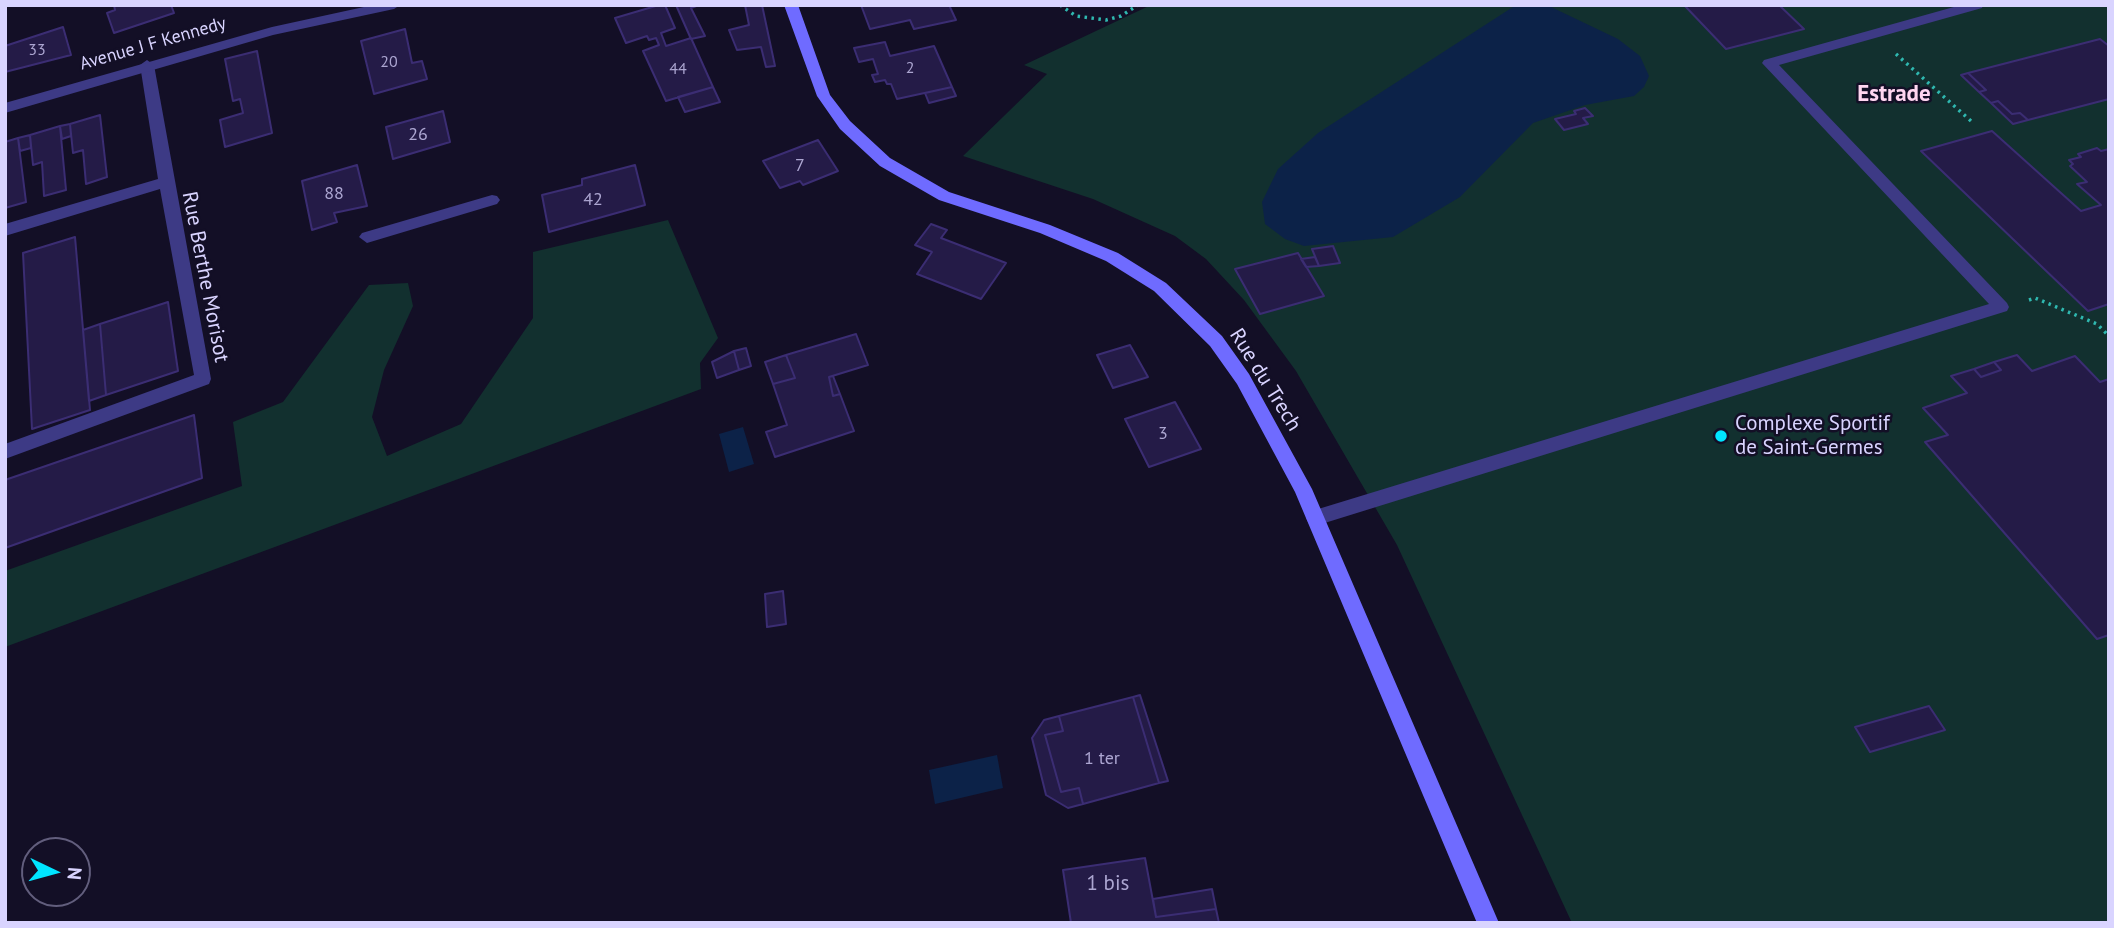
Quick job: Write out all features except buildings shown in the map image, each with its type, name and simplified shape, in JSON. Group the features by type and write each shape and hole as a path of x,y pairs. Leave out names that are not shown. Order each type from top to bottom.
{"street":[{"name":"Avenue J F Kennedy","path":"5,108 272,31 394,5"},
{"name":"Rue du Trech","path":"791,5 824,96 845,125 885,162 944,196 1045,229 1112,257 1160,287 1216,341 1243,379 1303,489 1488,923"},
{"path":"1315,518 2001,307 1769,63 1977,5"},
{"name":"Rue Berthe Morisot","path":"5,452 203,379 147,65"},
{"name":"Rue Berthe Morisot","path":"5,230 166,182"},
{"path":"368,237 492,201"}],"path":[{"path":"1060,5 1076,16 1106,20 1121,16 1138,5"},
{"path":"1875,35 1971,121"},
{"path":"2001,307 2035,298 2097,324 2109,336"}],"green space":[{"name":"Complexe Sportif de Saint-Germes","path":"1151,5 2109,5 2109,923 1572,923 1397,545 1296,371 1244,300 1206,259 1175,236 1093,199 963,156 1047,74 1024,65"},
{"path":"668,220 718,338 700,363 701,389 5,647 5,571 242,486 233,422 283,402 369,285 408,283 413,306 384,370 372,417 387,456 461,424 533,318 533,252"}],"water":[{"path":"1516,5 1549,6 1618,39 1640,56 1649,76 1644,87 1634,96 1585,105 1533,123 1460,197 1393,237 1304,246 1285,239 1265,224 1262,202 1278,169 1318,133"},
{"path":"743,427 754,464 729,472 719,434"},
{"path":"997,755 1003,788 935,804 929,770"}],"place":[{"name":"Complexe Sportif de Saint-Germes","path":"1721,436"}],"district":[{"name":"Estrade","path":"1894,94"}]}
